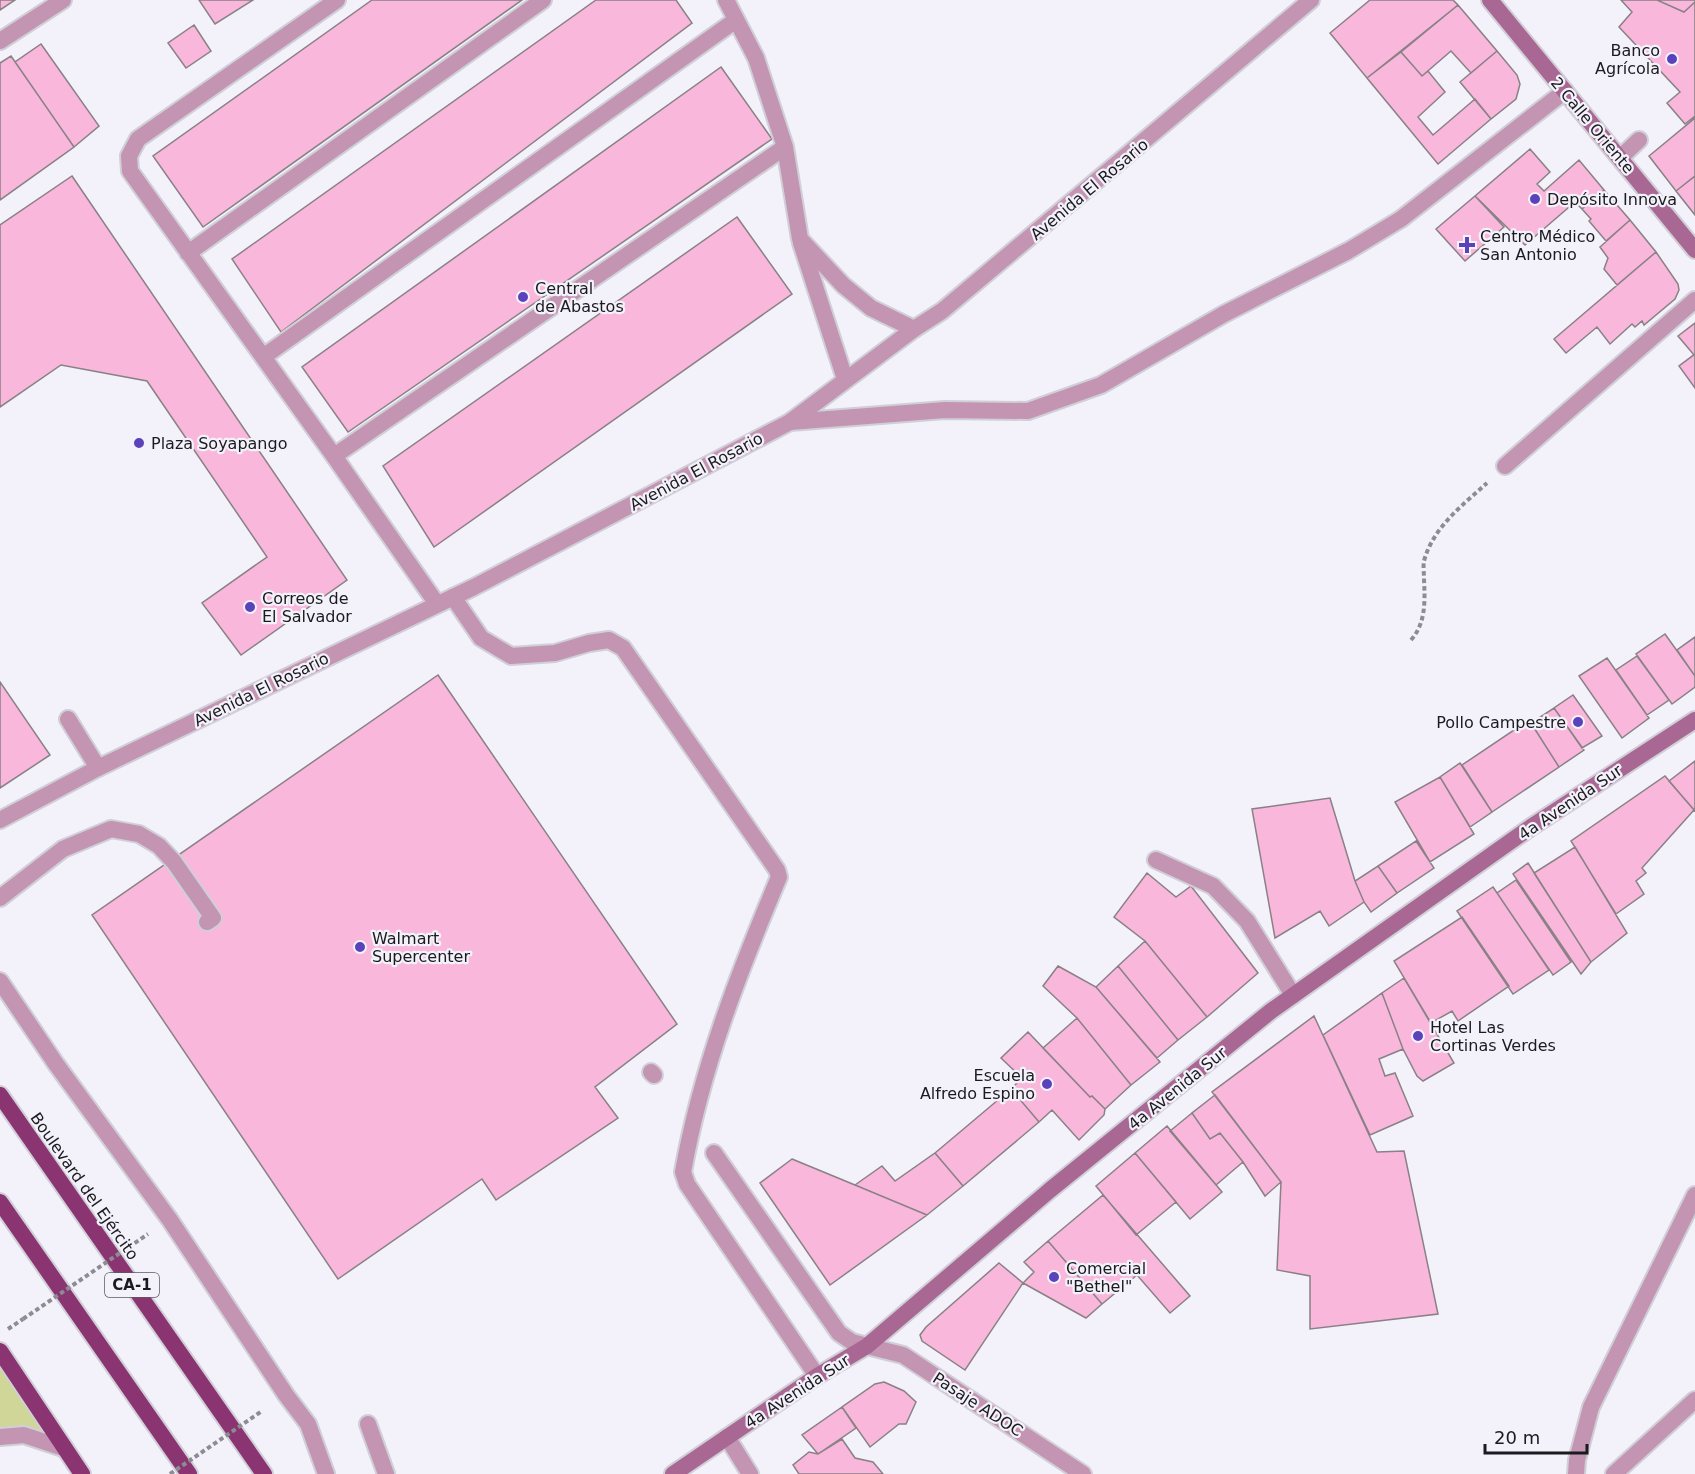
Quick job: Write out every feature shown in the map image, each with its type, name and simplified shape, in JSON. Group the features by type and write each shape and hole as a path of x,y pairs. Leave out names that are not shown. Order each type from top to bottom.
{"highway":[{"name":"Boulevard del Ejército","path":"0,1095 264,1474"},
{"path":"0,1202 189,1474"},
{"path":"0,1351 82,1474"}],"main road":[{"name":"2 Calle Oriente","path":"1490,0 1695,250"},
{"name":"4a Avenida Sur","path":"673,1474 818,1376 867,1346 1050,1190 1293,995 1531,828 1695,720"}],"street":[{"path":"0,41 63,0"},
{"path":"337,0 138,139 129,156 130,171 437,604"},
{"path":"188,253 543,0"},
{"path":"726,0 756,58 785,147 800,239 845,379"},
{"name":"Avenida El Rosario","path":"0,820 98,768 453,597 790,422 845,379 973,287 1311,0"},
{"path":"263,357 736,20"},
{"path":"790,422 945,410 1028,411 1101,386 1224,314 1348,252 1401,219 1565,91"},
{"path":"1620,158 1639,141"},
{"path":"334,456 785,147"},
{"path":"800,239 843,285 871,308 914,329"},
{"path":"1505,466 1695,300"},
{"path":"453,597 481,638 511,656 555,653 609,640 623,648 777,870 779,877 741,968 711,1058 684,1172 687,1184 818,1376"},
{"path":"68,719 98,768"},
{"path":"0,898 63,849 111,829 139,834 159,846 174,862 210,920"},
{"path":"1156,860 1213,886 1247,921 1293,995"},
{"path":"0,981 56,1064 170,1220 286,1395 308,1424 326,1474"},
{"name":"Pasaje ADOC","path":"714,1153 839,1333 852,1342 903,1355 1083,1474"},
{"path":"1576,1474 1577,1460 1591,1407 1695,1195"},
{"path":"1614,1474 1695,1400"},
{"path":"368,1424 386,1474"},
{"path":"0,1437 24,1435 63,1448"},
{"path":"727,1437 750,1474"}],"path":[{"path":"1412,640 1419,631 1425,604 1424,562 1435,535 1452,515 1505,466"},
{"path":"23,1319 147,1234"},
{"path":"170,1474 262,1411"}],"green space":[{"path":"0,1351 63,1448 0,1437"}],"building":[{"path":"0,0 15,0 0,10"},
{"path":"199,0 253,0 215,24"},
{"path":"372,0 522,0 203,227 153,156"},
{"path":"596,0 676,0 692,23 281,332 232,259"},
{"path":"1370,0 1453,0 1458,5 1367,78 1330,33"},
{"name":"Banco Agrícola","path":"1621,0 1657,0 1684,12 1695,2 1695,116 1685,124 1667,103 1680,92 1619,27 1632,12"},
{"path":"1657,0 1695,0 1695,2 1684,12"},
{"path":"1458,5 1497,51 1471,73 1451,51 1422,76 1401,52"},
{"path":"194,25 211,51 186,68 168,43"},
{"path":"41,44 99,126 74,147 15,62"},
{"path":"1497,51 1517,75 1520,84 1516,99 1491,119 1460,82"},
{"path":"1401,52 1422,76 1428,71 1445,92 1418,117 1433,135 1475,99 1491,119 1438,164 1367,78"},
{"path":"11,56 74,147 0,200 0,63"},
{"path":"721,67 772,139 348,432 302,367"},
{"path":"1695,118 1695,176 1676,191 1649,156"},
{"name":"Depósito Innova","path":"1530,149 1550,172 1537,184 1544,191 1579,160 1604,190 1582,209 1575,202 1525,245 1475,196"},
{"path":"72,176 347,580 241,655 202,603 267,557 147,381 61,365 0,407 0,225"},
{"path":"1695,176 1695,215 1676,191"},
{"path":"1604,190 1630,220 1606,241 1582,209"},
{"name":"Centro Médico San Antonio","path":"1475,196 1504,227 1465,261 1436,229"},
{"path":"737,217 792,294 434,547 383,466"},
{"path":"1630,220 1656,252 1617,285 1604,269 1608,258 1600,247"},
{"path":"1656,252 1678,284 1679,290 1675,299 1644,325 1642,321 1635,327 1632,324 1610,344 1597,327 1566,353 1554,339"},
{"path":"1695,323 1695,354 1694,355 1678,336"},
{"path":"1695,354 1695,388 1679,366"},
{"path":"1665,634 1695,676 1695,687 1672,704 1636,654"},
{"path":"1695,637 1695,676 1677,650"},
{"path":"1637,656 1669,700 1647,715 1616,670"},
{"path":"1607,658 1649,718 1622,738 1579,676"},
{"path":"438,675 677,1024 595,1087 618,1118 496,1200 482,1179 338,1279 92,915"},
{"path":"0,682 50,755 0,788"},
{"name":"Pollo Campestre","path":"1573,695 1602,736 1582,748 1554,708"},
{"path":"1554,708 1584,750 1559,767 1531,723"},
{"path":"1529,720 1559,767 1492,812 1462,765"},
{"path":"1695,761 1695,811 1669,781"},
{"path":"1460,763 1492,812 1470,827 1440,777"},
{"path":"1665,776 1694,810 1642,868 1646,873 1636,881 1644,894 1616,914 1571,841"},
{"path":"1440,777 1474,834 1430,862 1395,802"},
{"path":"1330,798 1355,881 1364,902 1329,926 1320,911 1275,938 1252,809"},
{"path":"1416,841 1434,868 1397,893 1378,866"},
{"path":"1575,847 1627,933 1591,962 1534,873"},
{"path":"1528,863 1591,962 1581,974 1513,874"},
{"path":"1378,866 1397,893 1371,912 1355,881"},
{"path":"1147,873 1176,897 1191,886 1258,973 1207,1017 1145,941 1114,917"},
{"path":"1516,880 1571,962 1553,975 1497,893"},
{"path":"1493,887 1549,970 1513,994 1457,911"},
{"path":"1462,917 1509,986 1458,1021 1452,1011 1431,1023 1394,961"},
{"path":"1145,941 1207,1017 1178,1040 1118,966"},
{"path":"1058,966 1096,987 1160,1062 1131,1085 1077,1018 1043,986"},
{"path":"1118,966 1178,1040 1157,1058 1096,987"},
{"name":"Hotel Las Cortinas Verdes","path":"1404,978 1454,1063 1423,1081 1417,1076 1403,1049 1382,993"},
{"path":"1382,993 1403,1049 1379,1059 1385,1076 1395,1073 1413,1116 1370,1135 1323,1035"},
{"path":"1314,1016 1377,1152 1404,1151 1438,1314 1310,1329 1310,1276 1277,1270 1281,1182 1212,1092"},
{"path":"1077,1018 1131,1085 1105,1109 1092,1096 1090,1097 1043,1048"},
{"name":"Escuela Alfredo Espino","path":"1028,1032 1090,1097 1092,1096 1105,1109 1104,1115 1079,1140 1052,1110 1039,1122 1011,1089 1022,1078 1001,1058"},
{"path":"1011,1089 1039,1122 963,1186 935,1153"},
{"path":"1215,1095 1281,1182 1265,1196 1243,1162 1220,1133 1210,1139 1192,1113"},
{"path":"1192,1113 1210,1139 1220,1133 1243,1162 1216,1185 1170,1131"},
{"path":"1167,1126 1222,1192 1190,1219 1135,1153"},
{"path":"935,1153 963,1186 927,1215 855,1185 882,1166 895,1181"},
{"path":"1135,1153 1176,1202 1136,1235 1096,1186"},
{"path":"792,1159 927,1215 830,1285 760,1183"},
{"path":"1103,1195 1190,1296 1170,1313 1137,1275 1102,1304 1048,1241"},
{"name":"Comercial \"Bethel\"","path":"1048,1241 1102,1304 1086,1318 1023,1283 1034,1272 1024,1262"},
{"path":"999,1263 1023,1283 965,1370 922,1341 920,1335 926,1327"},
{"path":"884,1382 904,1391 916,1402 906,1424 899,1424 870,1447 842,1407 875,1384"},
{"path":"842,1407 856,1428 818,1454 802,1435"},
{"path":"842,1439 855,1458 873,1462 883,1474 799,1474 793,1465 809,1452 818,1454"}],"place":[{"name":"Banco Agrícola","path":"1672,59"},
{"name":"Depósito Innova","path":"1535,199"},
{"name":"Centro Médico San Antonio","path":"1467,245"},
{"name":"Central de Abastos","path":"523,297"},
{"name":"Plaza Soyapango","path":"139,443"},
{"name":"Correos de El Salvador","path":"250,607"},
{"name":"Pollo Campestre","path":"1578,722"},
{"name":"Walmart Supercenter","path":"360,947"},
{"name":"Hotel Las Cortinas Verdes","path":"1418,1036"},
{"name":"Escuela Alfredo Espino","path":"1047,1084"},
{"name":"Comercial \"Bethel\"","path":"1054,1277"}]}
